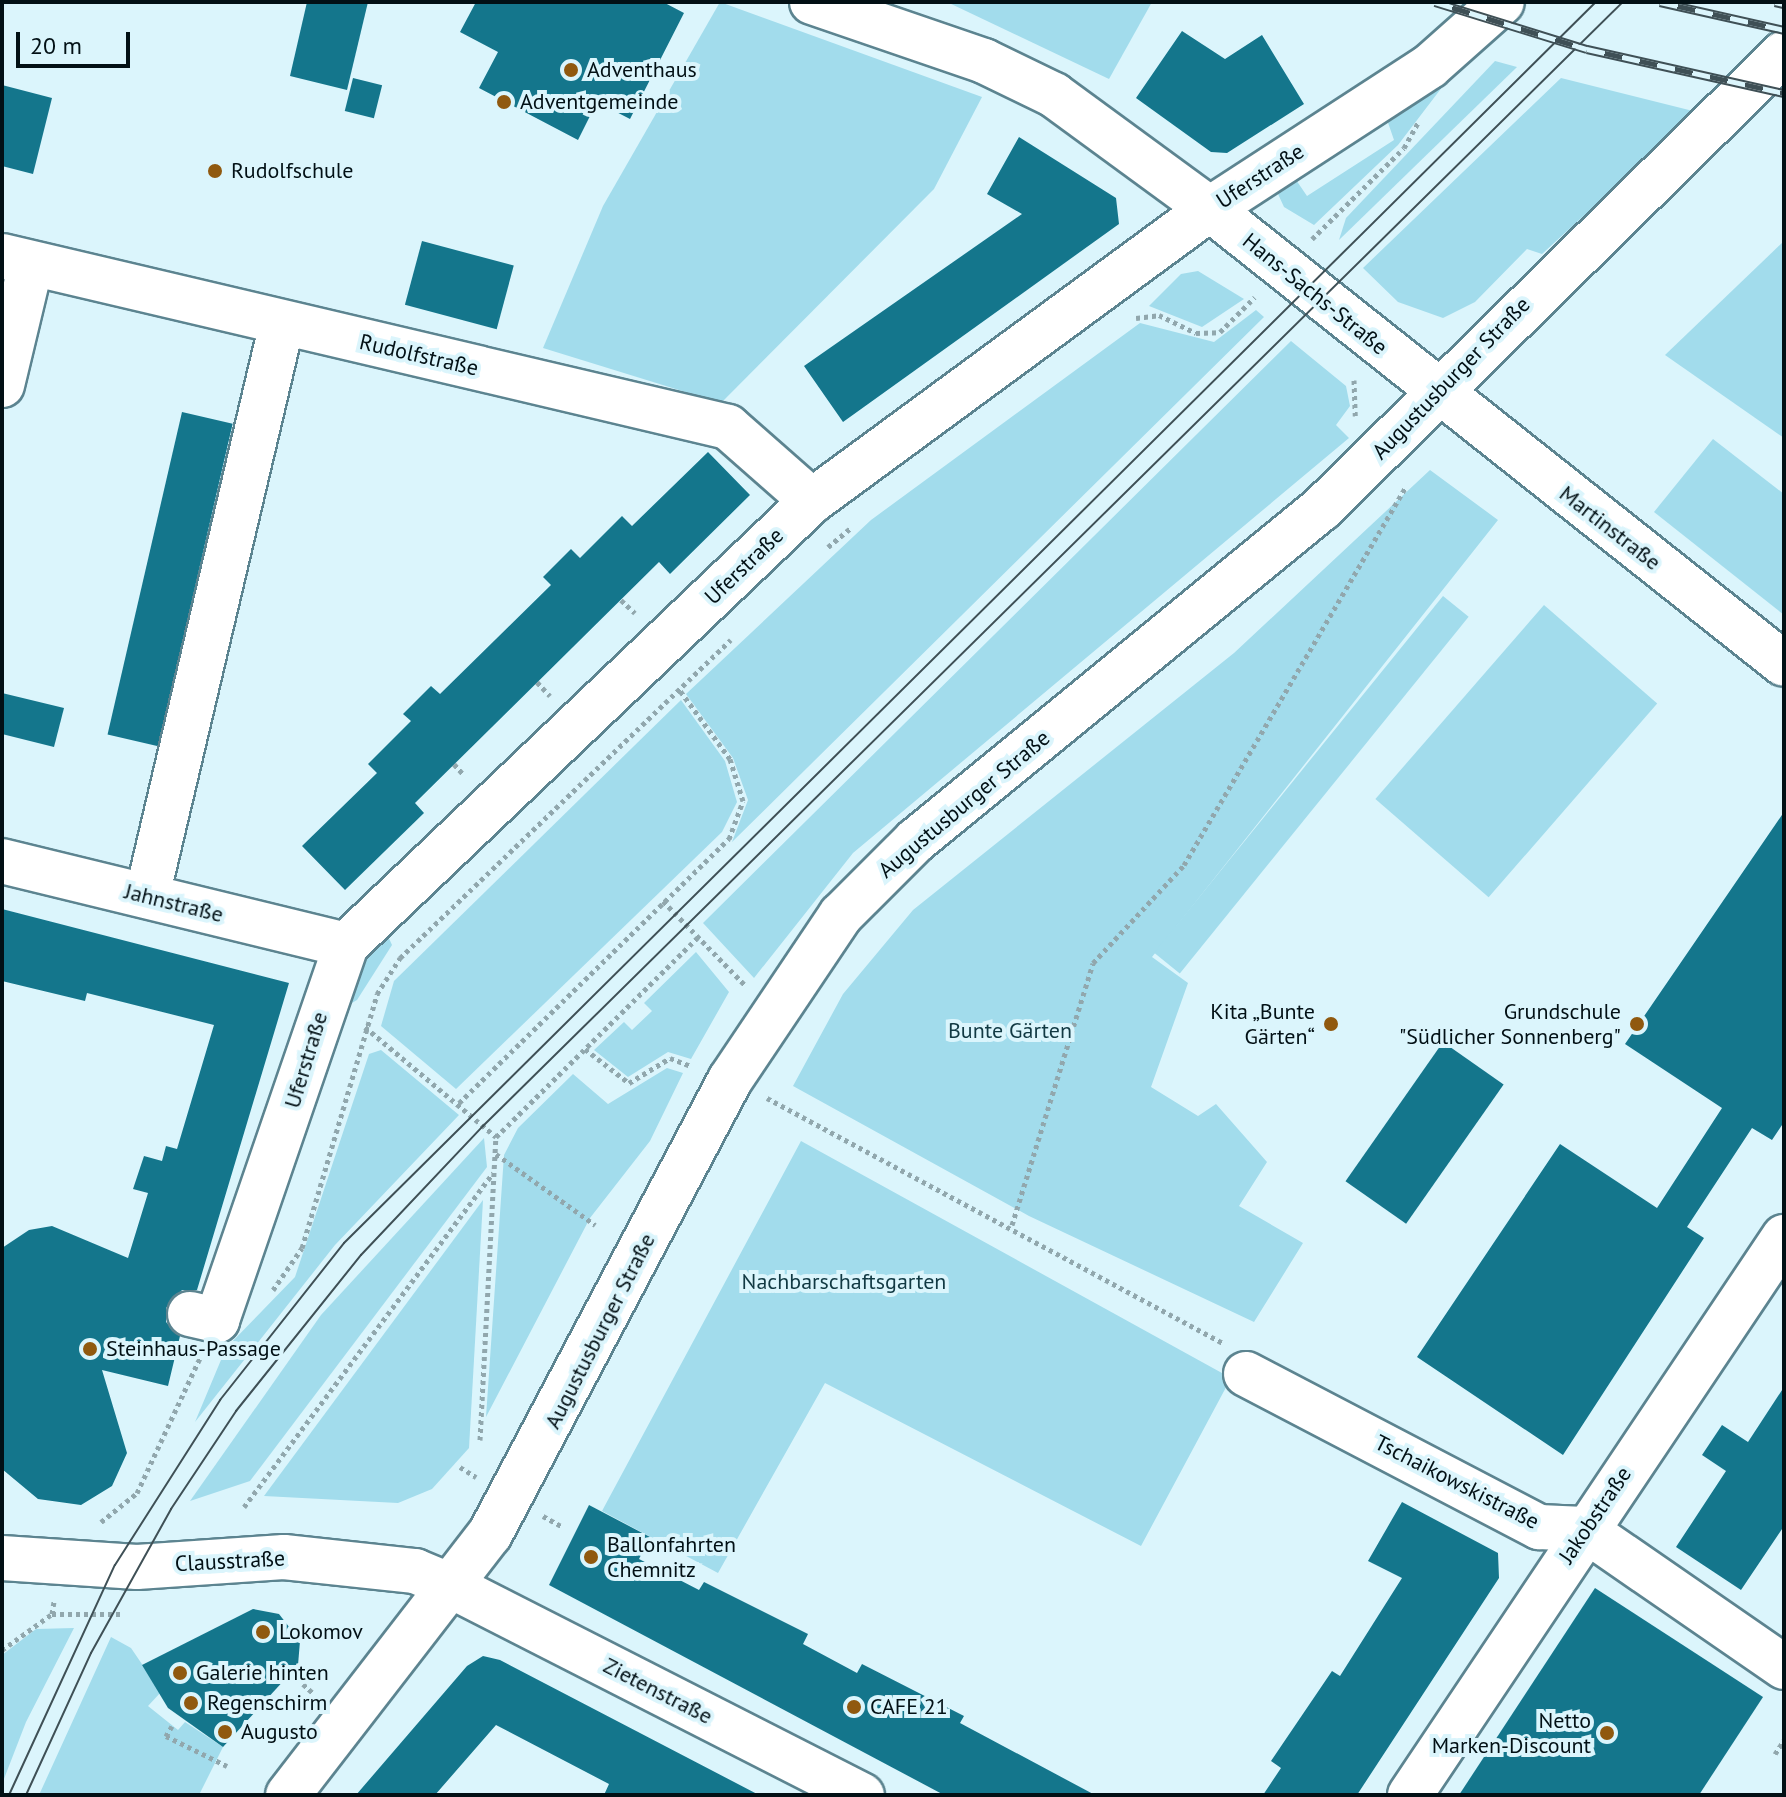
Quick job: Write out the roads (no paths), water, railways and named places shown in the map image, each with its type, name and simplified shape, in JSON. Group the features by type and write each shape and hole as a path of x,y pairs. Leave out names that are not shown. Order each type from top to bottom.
{"street":[{"name":"Hans-Sachs-Straße","path":"812,2 984,61 1054,95 1210,209 1270,290 1438,391"},
{"name":"Uferstraße","path":"204,1317 346,945 812,501 1210,209 1430,66 1502,2"},
{"name":"Augustusburger Straße","path":"288,1795 453,1587 528,1468 730,1080 772,1010 887,866 1322,508 1784,53"},
{"name":"Rudolfstraße","path":"17,260 728,427 812,501"},
{"path":"2,385 17,260"},
{"path":"147,896 282,323"},
{"name":"Martinstraße","path":"1438,391 1784,664"},
{"name":"Jahnstraße","path":"2,861 346,945"},
{"name":"Jakobstraße","path":"1410,1795 1584,1529 1784,1237"},
{"name":"Tschaikowskistraße","path":"1246,1374 1539,1527 1584,1529"},
{"path":"1584,1529 1784,1667"},
{"name":"Clausstraße","path":"2,1558 137,1567 284,1557 387,1566 453,1587"},
{"name":"Zietenstraße","path":"453,1587 862,1795"}],"tram line":[{"path":"9,1795 115,1565 220,1400 344,1243 1596,2"},
{"path":"26,1795 91,1653 171,1509 236,1411 361,1255 483,1126 1623,2"}],"railway":[{"path":"1435,2 1587,49 1784,93"},
{"path":"1660,2 1784,30"},
{"path":"1775,2 1784,4"}],"place":[{"name":"Adventhaus","path":"571,70"},
{"name":"Adventgemeinde","path":"504,102"},
{"name":"Rudolfschule","path":"215,171"},
{"name":"Kita „Bunte Gärten“","path":"1331,1024"},
{"name":"Grundschule \"Südlicher Sonnenberg\"","path":"1637,1024"},
{"name":"Steinhaus-Passage","path":"90,1349"},
{"name":"Ballonfahrten Chemnitz","path":"591,1557"},
{"name":"Lokomov","path":"263,1632"},
{"name":"Galerie hinten","path":"180,1673"},
{"name":"Regenschirm","path":"191,1703"},
{"name":"CAFE 21","path":"854,1707"},
{"name":"Augusto","path":"225,1732"},
{"name":"Netto Marken-Discount","path":"1607,1733"}],"park label":[{"name":"Bunte Gärten","path":"1010,1031"},
{"name":"Nachbarschaftsgarten","path":"844,1282"}]}
